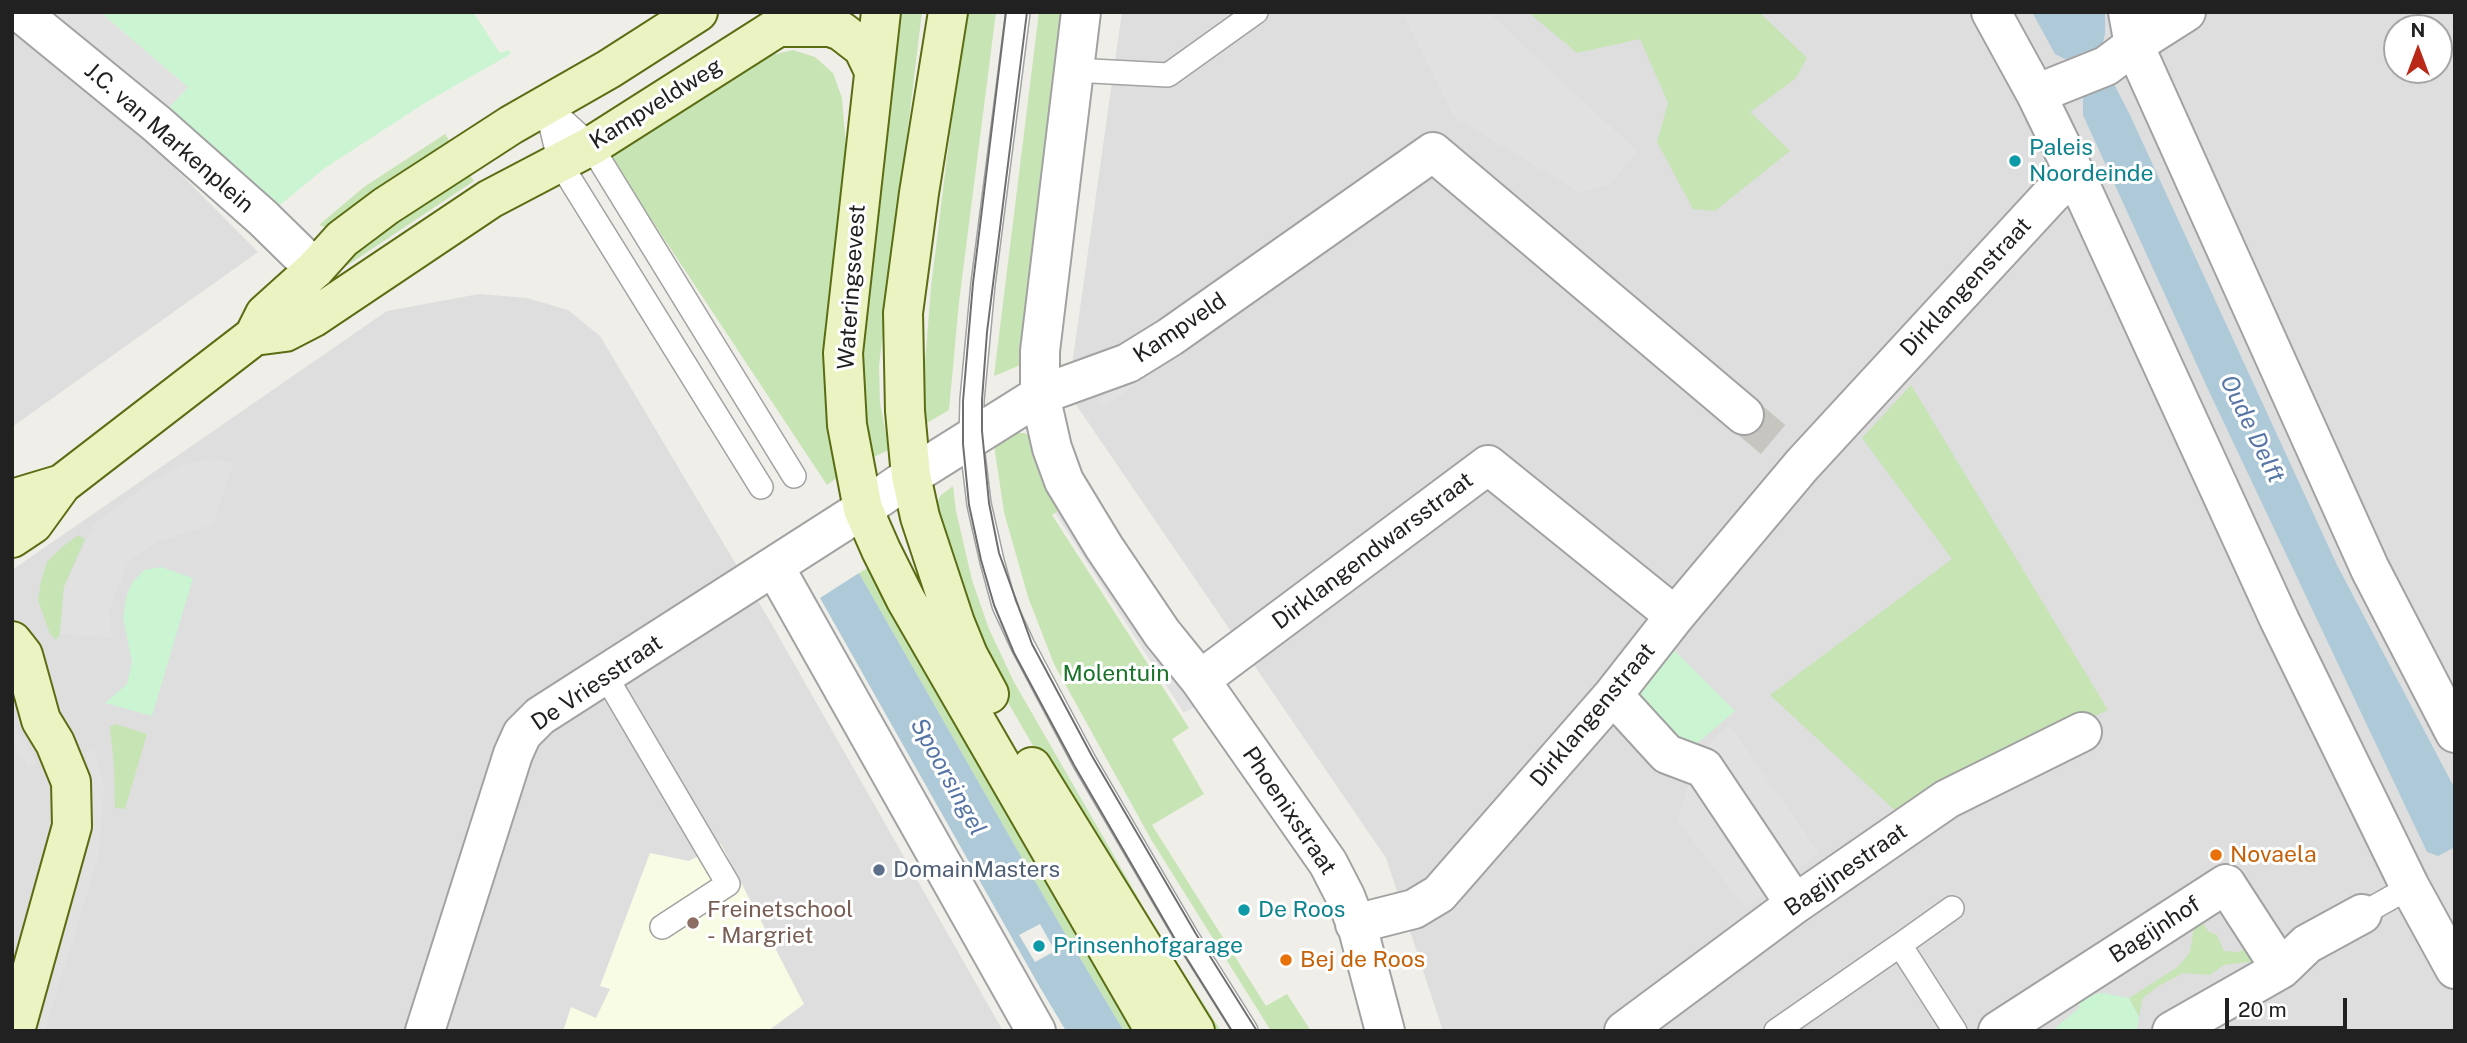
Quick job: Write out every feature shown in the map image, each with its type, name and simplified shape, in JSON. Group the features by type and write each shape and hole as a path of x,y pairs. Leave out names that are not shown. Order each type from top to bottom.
{"street":[{"name":"J.C. van Markenplein","path":"20,12 157,124 263,218 315,269"},
{"path":"12,538 33,524 62,484 254,337 265,314 315,269 342,239 511,125 698,12"},
{"name":"Wateringsevest","path":"881,12 843,353 847,425 863,509 906,600 1020,770"},
{"path":"948,12 903,313 905,411 911,475 920,517 955,623 1020,770 1060,870 1154,1031"},
{"path":"1082,12 1040,351 1040,396 1052,448 1064,481 1104,547 1162,633 1199,680"},
{"path":"1991,12 2076,174 2280,621 2410,887 2455,969"},
{"path":"2036,94 2112,50 2186,12"},
{"path":"783,19 841,31 863,48 873,69"},
{"name":"Kampveldweg","path":"254,337 285,332 314,317 490,199 575,154 783,19"},
{"path":"2112,50 2370,569 2455,733"},
{"name":"Kampveld","path":"863,509 911,475 1040,396 1128,363 1170,337 1433,152 1744,415"},
{"name":"Dirklangenstraat","path":"1355,925 1414,909 1439,894 1613,695 1795,459 2051,195 2076,174"},
{"name":"Dirklangendwarsstraat","path":"1199,680 1488,465 1675,616"},
{"path":"12,499 62,484"},
{"name":"De Vriesstraat","path":"425,1031 513,754 522,734 540,716 863,509"},
{"path":"774,566 1026,1027"},
{"path":"12,641 23,655 41,720"},
{"name":"Phoenixstraat","path":"1199,680 1328,863 1345,896 1355,925 1385,1031"},
{"path":"12,693 41,720 55,743 71,782 72,826 15,1031"},
{"path":"1613,695 1667,754 1704,768 1796,904"},
{"name":"Bagijnestraat","path":"1624,1031 1796,904 1947,799 2082,732"},
{"path":"1020,770 1195,1031"},
{"name":"Bagijnhof","path":"1998,1031 2227,884 2281,969"},
{"path":"2172,1031 2281,969 2307,944 2362,914"}],"lane":[{"path":"1018,12 978,332 971,438 979,504 1004,605 1023,646 1084,761 1188,939 1246,1031"},
{"path":"1073,70 1168,75 1256,12"},
{"path":"546,105 575,154 794,475"},
{"path":"546,105 761,487"},
{"path":"605,675 728,884 662,926"},
{"path":"2362,914 2410,887"},
{"path":"1776,1031 1952,908"},
{"path":"1900,945 1955,1031"}],"shaded area":[{"path":"12,12 20,12 258,252 12,427"},
{"path":"54,12 100,12 188,87 168,109"},
{"path":"1122,12 2455,12 2455,1031 1443,1031 1386,858 1068,393"},
{"path":"1402,12 1488,12 1637,151 1610,185 1579,192 1454,117"},
{"path":"479,294 527,298 568,310 600,336 771,623 1003,1031 12,1031 12,570 387,311"},
{"path":"1176,343 1182,351 1104,408 1098,400"},
{"path":"211,459 234,462 213,524 158,542 128,562 109,611 112,638 60,634 64,587 94,524 150,482 181,465"},
{"path":"1064,507 1194,707 1184,713 1055,513"},
{"path":"12,720 37,763 28,768 12,741"},
{"path":"1730,725 1819,853 1745,908 1677,820 1699,752"},
{"path":"94,749 104,786 99,855 45,1031 32,1031 87,852 93,789 86,753"},
{"name":"Freinetschool - Margriet","path":"721,844 804,1004 768,1031 563,1031 571,1007 596,1018 610,989 600,986 650,853 689,861"}],"green space":[{"path":"100,12 473,12 500,53 508,50 511,54 428,101 325,168 280,205 168,109 187,87"},
{"path":"897,12 922,12 879,366 880,403 889,450 865,461 855,400"},
{"path":"965,12 996,12 959,302 949,410 920,427 931,287"},
{"path":"1039,12 1066,12 1023,364 994,376"},
{"path":"1528,12 1759,12 1807,58 1795,79 1750,112 1790,151 1715,211 1693,209 1657,142 1668,103 1640,39 1577,53"},
{"path":"793,50 815,57 833,73 842,98 847,160 841,475 827,485 610,157 768,56"},
{"path":"445,134 452,145 332,229 319,225 364,187"},
{"path":"464,168 474,181 306,293 350,249"},
{"path":"1911,385 2108,710 1944,788 1901,816 1770,695 1952,559 1862,438"},
{"name":"Molentuin","path":"1017,433 1025,433 1033,438 1064,507 1052,515 1189,728 1172,739 1204,794 1152,825 1266,1006 1287,994 1311,1031 1271,1031 1152,841 1054,664 1028,597 1004,512 994,445"},
{"path":"953,486 972,580 989,629 1014,682 1155,927 1221,1031 1201,1031 1142,935 1002,692 970,629 935,509 940,496"},
{"path":"78,535 85,539 64,587 60,634 56,640 50,634 38,600 41,581 47,562"},
{"path":"871,566 925,657 1080,941 1137,1031 1124,1031 1062,928 859,573"},
{"path":"161,567 193,578 152,716 105,703 127,684 132,662 123,617 127,594 132,583 144,570"},
{"path":"1674,650 1735,711 1693,747 1671,741 1634,697"},
{"path":"116,724 147,734 125,809 115,808 110,727"},
{"path":"2197,916 2209,932 2217,935 2224,951 2238,952 2248,948 2256,961 2224,965 2210,975 2183,973 2157,987 2142,999 2139,1017 2129,998 2179,966 2190,952 2193,919"},
{"path":"2103,993 2129,998 2139,1017 2137,1031 2055,1031 2054,1029 2080,1007 2073,997"}],"water":[{"path":"2032,12 2105,12 2105,34 2101,51 2071,62 2055,54"},
{"name":"Oude Delft","path":"2114,84 2337,565 2455,789 2455,847 2438,856 2427,852 2207,387 2083,115 2083,95"},
{"name":"Spoorsingel","path":"859,573 1124,1031 1066,1031 820,598","holes":["1040,924 1055,951 1035,962 1019,935"]}],"tunnel":[{"path":"1744,415 1788,452"}],"tram line":[{"path":"1006,12 973,283 963,401 963,444 969,505 981,560 994,605 1014,653 1074,765 1179,946 1232,1031"},
{"path":"1027,12 987,332 982,400 982,431 989,503 999,553 1032,644 1092,756 1196,934 1257,1031"}],"place":[{"name":"Paleis Noordeinde","path":"2015,161"},
{"name":"Novaela","path":"2216,855"},
{"name":"DomainMasters","path":"879,870"},
{"name":"De Roos","path":"1244,910"},
{"name":"Freinetschool - Margriet","path":"693,923"},
{"name":"Prinsenhofgarage","path":"1039,946"},
{"name":"Bej de Roos","path":"1286,960"}]}
